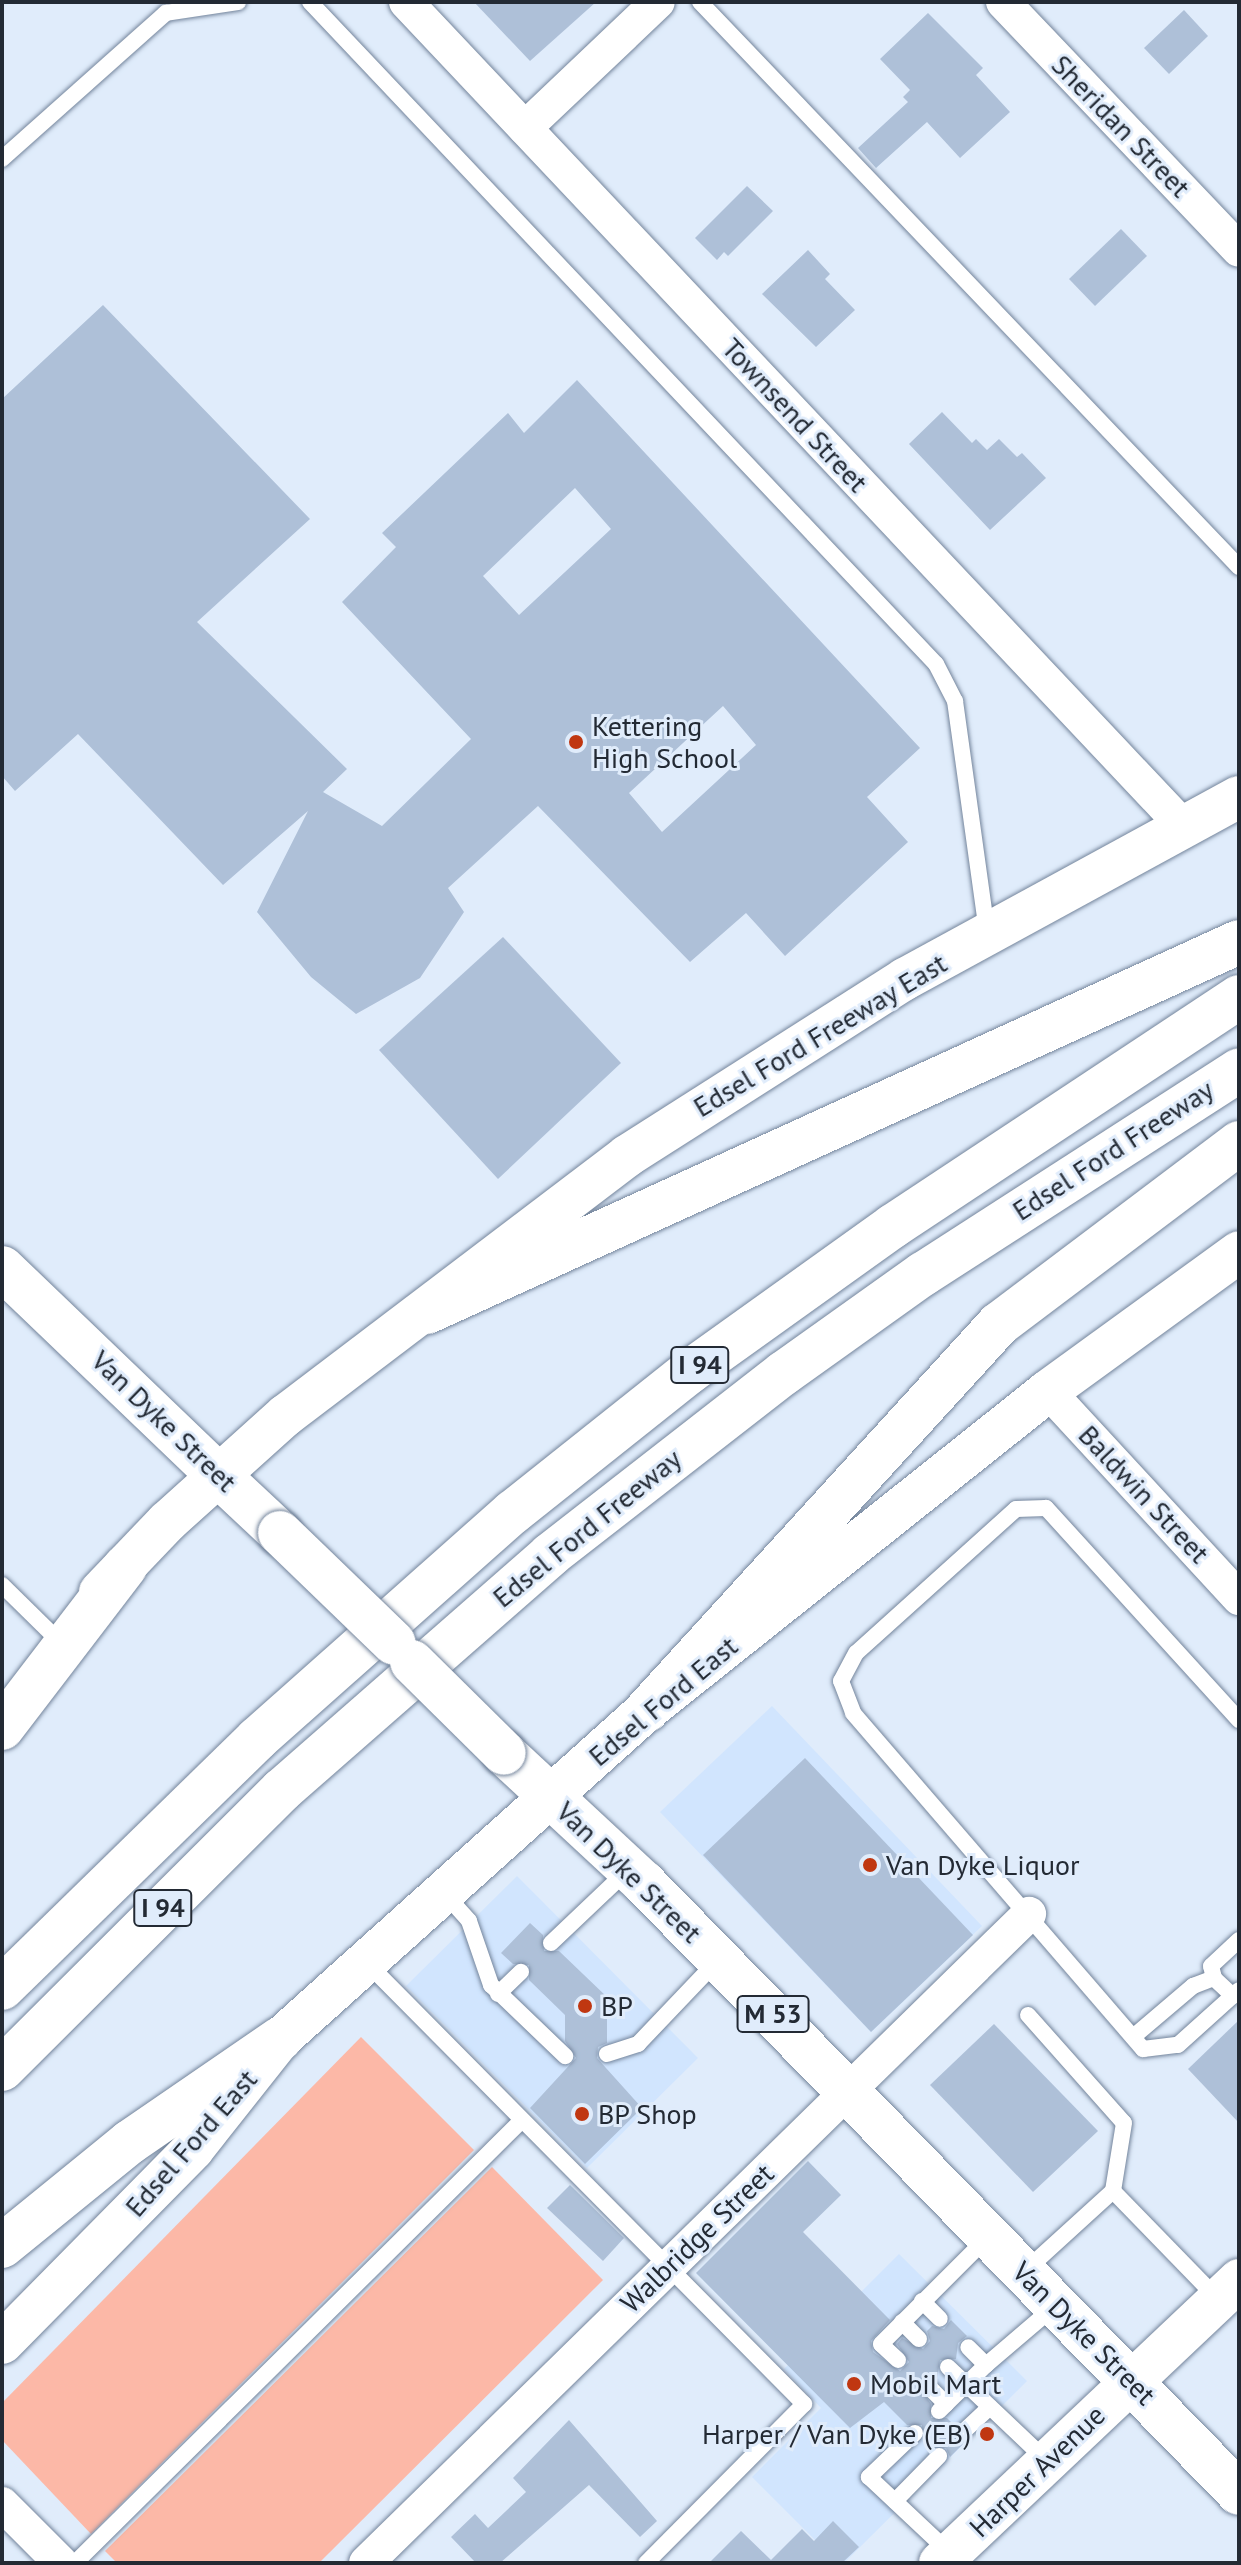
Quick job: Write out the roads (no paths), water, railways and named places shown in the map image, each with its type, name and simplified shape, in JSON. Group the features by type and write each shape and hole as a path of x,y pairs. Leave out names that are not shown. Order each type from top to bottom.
{"main road":[{"path":"427,1312 1239,942"},
{"name":"Edsel Ford Freeway","path":"2,1988 257,1739 513,1512 689,1372 893,1226 1239,997"},
{"name":"Edsel Ford Freeway","path":"2,2069 282,1790 550,1555 671,1458 910,1283 1239,1070"},
{"path":"647,1710 999,1324 1239,1143"},
{"name":"Van Dyke Street","path":"2,1268 280,1533 504,1753 629,1868 1239,2493"},
{"path":"2,1728 125,1567"},
{"path":"2,2246 130,2142 280,2039"}],"street":[{"name":"Townsend Street","path":"406,2 1185,828"},
{"path":"525,128 658,2"},
{"name":"Sheridan Street","path":"1003,2 1239,250"},
{"name":"Edsel Ford Freeway East","path":"125,1567 218,1475 286,1415 427,1312 627,1156 717,1095 987,935 1239,797"},
{"name":"Edsel Ford East","path":"2,2343 193,2149 280,2039 647,1710 1048,1391 1239,1252"},
{"name":"Baldwin Street","path":"1048,1391 1239,1598"},
{"path":"2,1692 125,1567"},
{"name":"Walbridge Street","path":"366,2563 1029,1914"},
{"name":"Harper Avenue","path":"946,2558 1229,2289"},
{"path":"2,2504 61,2563"}],"lane":[{"path":"2,159 166,13 238,2"},
{"path":"310,2 936,664 955,701 987,935"},
{"path":"700,2 1239,567"},
{"path":"1239,1720 1046,1508 1016,1509 856,1653 841,1681 853,1713 1143,2049 1178,2045 1236,1993 1214,1978 1211,1966 1239,1940"},
{"path":"2,1585 56,1638"},
{"path":"551,1943 629,1868"},
{"path":"444,1893 469,1921 491,1985 565,2056"},
{"path":"607,2054 638,2044 719,1959"},
{"path":"366,1962 804,2404 646,2563"},
{"path":"498,1994 521,1972"},
{"path":"1133,2037 1193,1986 1214,1978"},
{"path":"1024,2272 1113,2191 1124,2123 1028,2015"},
{"path":"75,2563 522,2120"},
{"path":"1113,2191 1229,2289"},
{"path":"898,2360 881,2344 989,2237"},
{"path":"922,2301 940,2319"},
{"path":"929,2387 943,2407 1057,2304"},
{"path":"902,2322 919,2339"},
{"path":"968,2347 986,2365"},
{"path":"948,2367 1047,2461"},
{"path":"962,2433 990,2407"},
{"path":"915,2433 869,2477 946,2558"},
{"path":"895,2501 939,2456"}],"place":[{"name":"Kettering High School","path":"576,742"},
{"name":"Van Dyke Liquor","path":"870,1865"},
{"name":"BP","path":"585,2006"},
{"name":"BP Shop","path":"582,2114"},
{"name":"Mobil Mart","path":"854,2384"},
{"name":"Harper / Van Dyke (EB)","path":"987,2434"}]}
